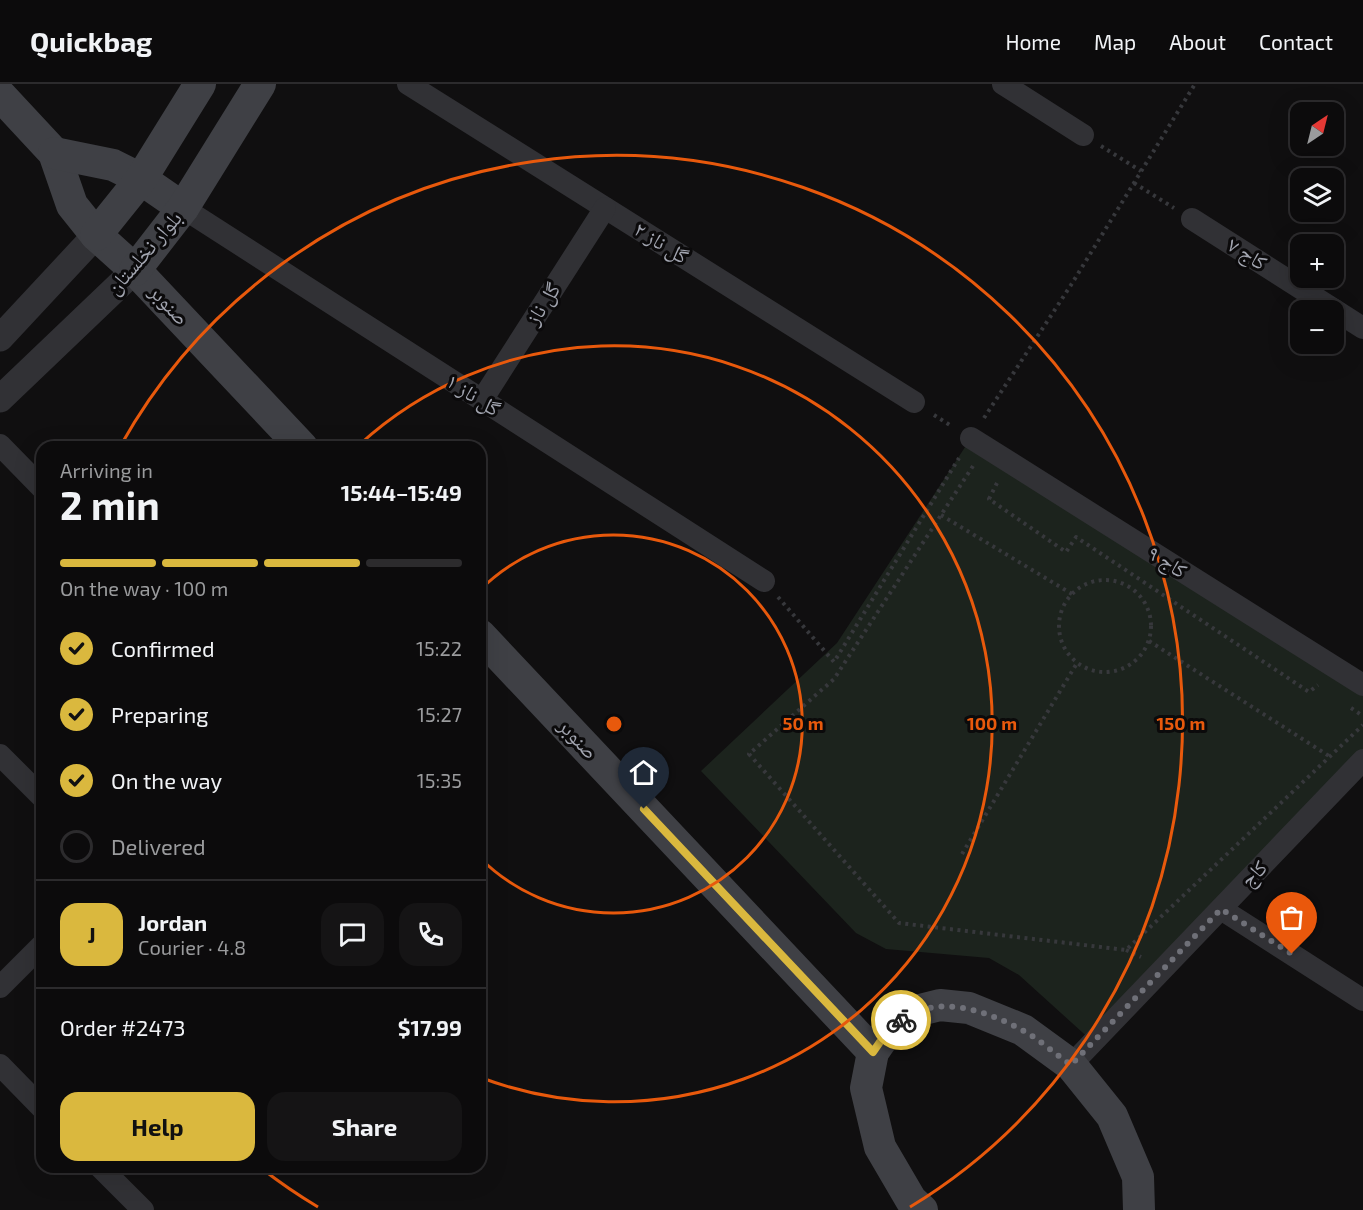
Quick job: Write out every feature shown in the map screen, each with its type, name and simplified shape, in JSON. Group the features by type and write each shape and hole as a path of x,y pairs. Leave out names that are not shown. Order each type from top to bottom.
{"main road":[{"path":"96,235 141,179 200,84"},
{"name":"بلوار نخلستان","path":"135,270 183,208 260,84"},
{"path":"0,95 54,153 113,165 141,179 183,208"},
{"name":"صنوبر","path":"54,153 72,204 96,235 135,270 297,441"},
{"name":"صنوبر","path":"486,641 873,1052"},
{"path":"911,1207 880,1147 866,1088 873,1052 889,1029 912,1012 940,1005 969,1008 1023,1030 1071,1065 1112,1116 1138,1177 1139,1210"}],"street":[{"name":"گل ناز ۲","path":"408,84 914,402"},
{"path":"1003,84 1083,135"},
{"name":"گل ناز ۱","path":"183,208 764,581"},
{"name":"گل ناز","path":"482,400 605,208"},
{"name":"کاج ۷","path":"1191,219 1363,328"},
{"path":"0,338 96,235"},
{"name":"بلوار نخلستان","path":"0,399 135,270"},
{"name":"کاج ۹","path":"971,438 1363,685"},
{"path":"0,446 36,482"},
{"path":"0,754 36,791"},
{"name":"کاج","path":"1071,1065 1363,760"},
{"path":"1221,909 1363,1000"},
{"path":"0,987 36,951"},
{"path":"0,1065 36,1102"},
{"path":"106,1173 143,1210"}],"path":[{"path":"764,581 834,662 971,438 1195,84"},
{"path":"1083,135 1141,171"},
{"path":"1134,183 1191,219"},
{"path":"914,402 971,438"},
{"path":"981,471 973,466 834,679 749,753 898,923 1126,950 1363,725"},
{"path":"990,477 998,482 989,499 1066,552 1076,537 1309,692 1318,684 1327,691"},
{"path":"941,515 1072,594"},
{"path":"1110,580 1123,584 1139,596 1149,614 1151,628 1149,641 1135,662 1125,668 1112,672 1088,669 1077,663 1062,642 1059,629 1064,604 1083,585 1110,580"},
{"path":"1149,641 1329,756"},
{"path":"962,854 1077,663"},
{"path":"1345,703 1363,716"}],"shaded area":[{"path":"971,438 1363,685 1363,759 1093,1042 1019,975 989,958 886,949 856,933 701,771 837,643"}],"way so far":[{"path":"901,1020 912,1012 940,1005 969,1008 1023,1030 1071,1065 1221,909 1292,954"}],"route":[{"path":"644,809 873,1052 889,1029 901,1020"}]}
